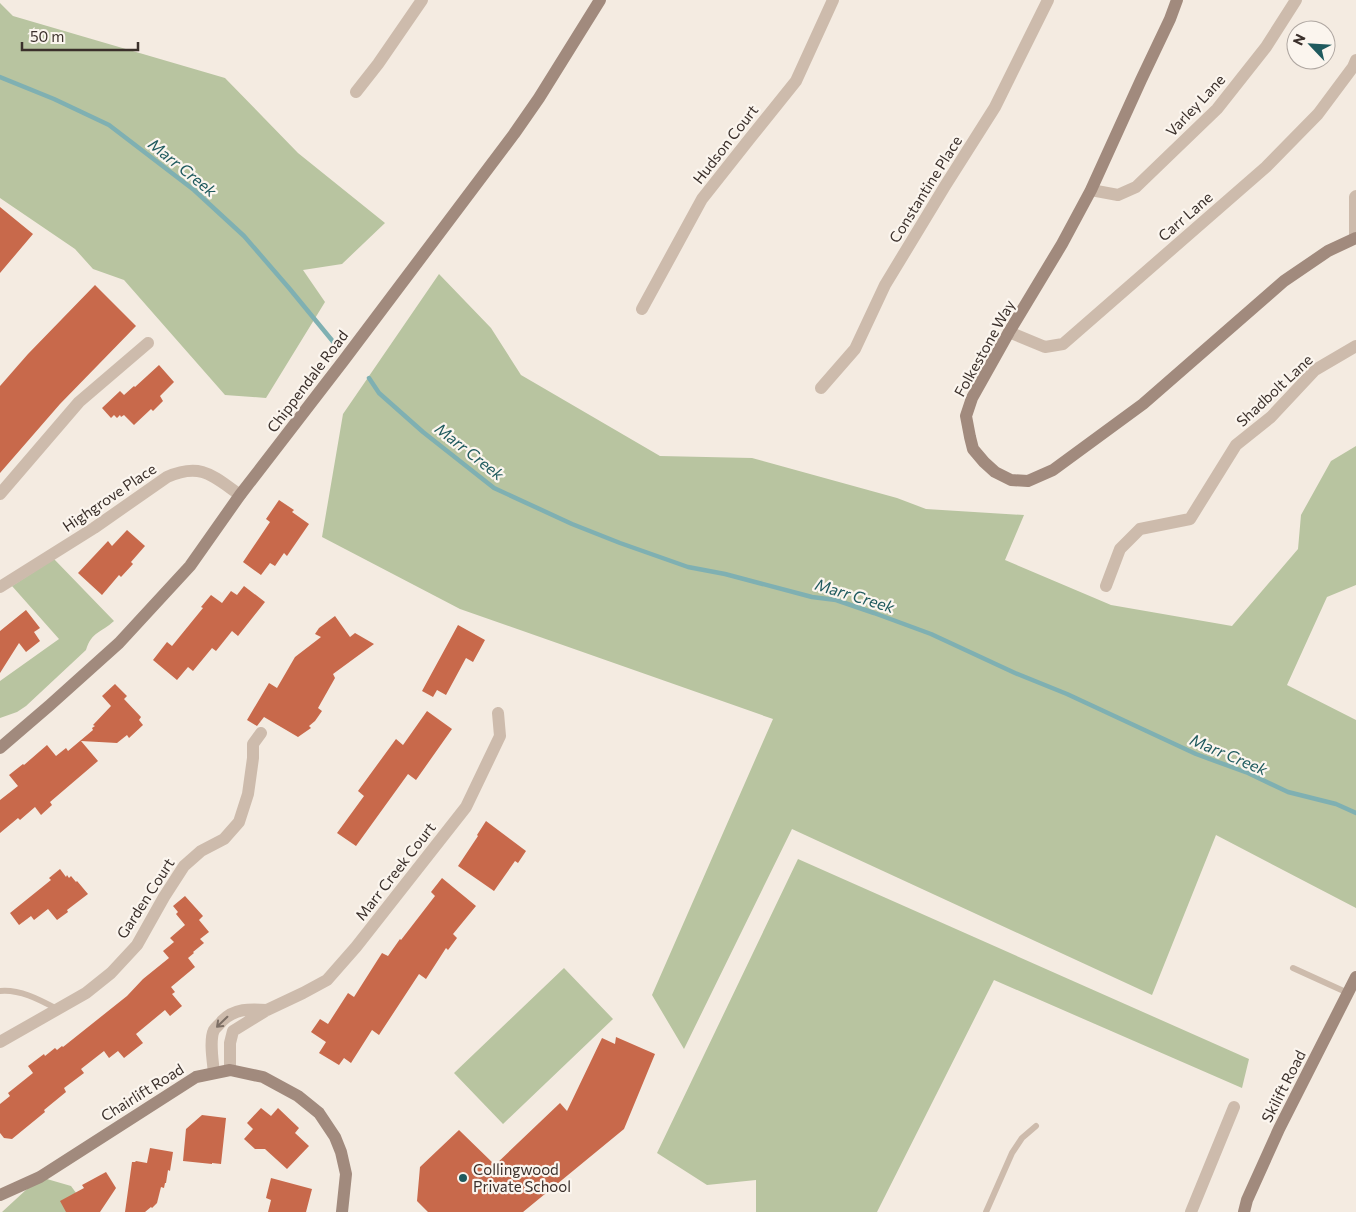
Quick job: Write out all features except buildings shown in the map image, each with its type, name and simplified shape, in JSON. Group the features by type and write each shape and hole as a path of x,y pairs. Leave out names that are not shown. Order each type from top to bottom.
{"street":[{"path":"356,92 378,64 422,0"},
{"name":"Chippendale Road","path":"0,748 118,643 190,566 240,495 514,134 600,0"},
{"name":"Hudson Court","path":"642,309 702,199 796,81 833,0"},
{"name":"Constantine Place","path":"821,388 855,349 885,285 995,107 1048,0"},
{"name":"Folkestone Way","path":"1177,0 1091,190 1062,244 972,398 966,416 974,449 995,472 1011,480 1028,481 1053,470 1143,404 1284,281 1328,251 1356,238"},
{"name":"Varley Lane","path":"1091,190 1118,195 1136,187 1217,109 1266,47 1296,0"},
{"name":"Carr Lane","path":"1009,332 1045,347 1063,344 1266,167 1318,114 1356,60"},
{"path":"1356,196 1356,238"},
{"path":"0,494 79,402 148,343"},
{"name":"Shadbolt Lane","path":"1106,586 1120,549 1140,529 1190,519 1236,445 1271,418 1315,370 1356,346"},
{"name":"Highgrove Place","path":"0,587 177,473 196,470 203,472 240,495"},
{"name":"Marr Creek Court","path":"230,1070 230,1043 234,1031 267,1010 327,980 362,940 466,807 500,736 498,713"},
{"name":"Garden Court","path":"0,1042 86,993 111,973 137,945 184,866 201,851 224,839 239,822 248,794 253,744 261,733"},
{"name":"Skilift Road","path":"1244,1212 1247,1200 1279,1130 1356,977"},
{"name":"Marr Creek Court","path":"214,1073 212,1046 214,1030 225,1018 237,1010 267,1010"},
{"name":"Chairlift Road","path":"0,1194 40,1176 196,1077 230,1070 264,1077 298,1096 318,1113 335,1137 341,1152 346,1174 342,1212"},
{"path":"1191,1212 1234,1107"}],"lane":[{"path":"1293,968 1348,993"},
{"path":"0,991 11,990 58,1009"},
{"path":"986,1212 1012,1153 1022,1138 1036,1126"}],"green space":[{"path":"0,3 13,16 225,78 298,153 385,223 342,264 303,270 325,302 266,398 225,395 124,280 93,269 75,249 0,198"},
{"path":"439,274 491,328 521,375 660,456 752,458 897,498 926,509 1024,515 1005,560 1111,605 1232,626 1298,549 1301,515 1331,461 1356,446 1356,585 1327,597 1287,685 1356,720 1356,908 1216,835 1152,995 792,829 684,1049 652,995 773,719 460,609 322,537 343,414"},
{"path":"54,559 114,621 94,636 86,650 26,706 17,712 0,718 0,681 59,639 12,586"},
{"path":"798,859 1249,1059 1242,1088 994,980 877,1212 756,1212 756,1180 707,1185 657,1153"},
{"path":"564,968 613,1019 503,1124 454,1073"},
{"path":"40,1177 71,1186 90,1212 2,1212"}],"waterway":[{"name":"Marr Creek","path":"0,77 54,99 109,125 194,190 244,236 335,344"},
{"name":"Marr Creek","path":"369,378 379,393 423,432 494,488 572,524 688,567 725,574 812,597 836,600 931,634 1196,754 1248,773 1288,792 1336,804 1356,813"}],"place":[{"name":"Collingwood Private School","path":"463,1178"}]}
